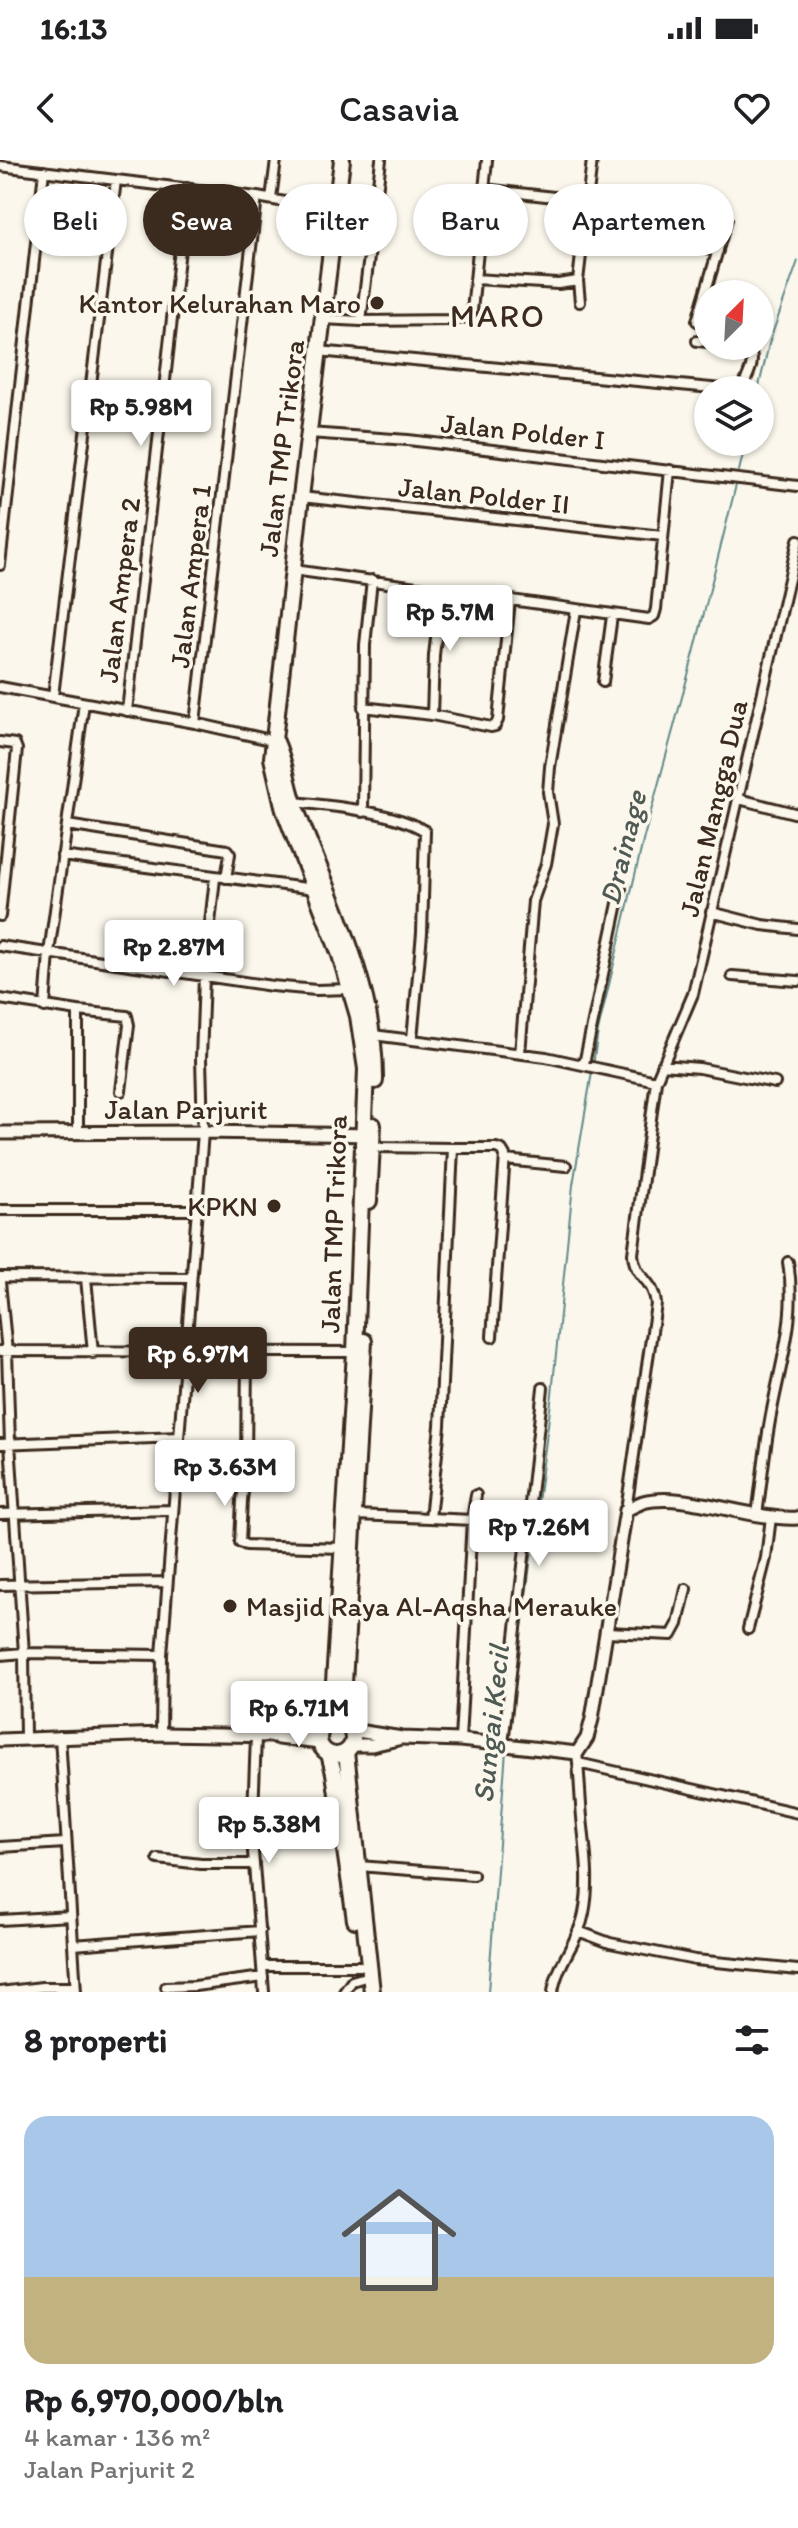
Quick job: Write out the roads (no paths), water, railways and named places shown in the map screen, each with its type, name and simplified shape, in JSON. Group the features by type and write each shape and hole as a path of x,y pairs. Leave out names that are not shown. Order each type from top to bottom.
{"highway":[{"name":"Jalan TMP Trikora","path":"339,184 342,160"},
{"name":"Jalan TMP Trikora","path":"330,256 272,758 278,786 353,960 373,1035 375,1079 369,1139 359,1352 355,1515 346,1539 348,1737 372,1992"},
{"name":"Jalan TMP Trikora","path":"276,742 350,989 366,1069 368,1237 333,1698 324,1738 341,1820 362,1979"},
{"path":"333,1721 348,1737 341,1755 324,1738 333,1721"}],"street":[{"path":"271,199 276,160"},
{"path":"361,321 381,160"},
{"path":"485,184 487,160"},
{"path":"589,184 592,160"},
{"path":"0,166 152,184"},
{"path":"0,565 44,171"},
{"path":"53,696 116,180"},
{"path":"260,197 276,200"},
{"name":"Jalan Ampera 2","path":"127,711 179,256"},
{"name":"Jalan Ampera 1","path":"195,723 250,256"},
{"path":"322,319 454,320 467,317 472,311 477,256"},
{"path":"580,302 581,256"},
{"path":"709,280 716,256"},
{"path":"475,279 558,284 578,281"},
{"path":"318,351 694,386"},
{"name":"Jalan Polder I","path":"309,433 372,436 798,486"},
{"path":"293,570 442,589 612,616 642,619 654,616 670,470"},
{"name":"Jalan Polder II","path":"301,497 663,536"},
{"name":"Jalan Mangga Dua","path":"626,1510 656,1304 653,1286 636,1271 633,1254 656,1081 693,994 798,540"},
{"path":"363,812 365,645 372,580"},
{"path":"432,715 434,655 442,589"},
{"path":"363,707 495,726 510,600"},
{"path":"520,1053 533,901 546,864 553,824 548,800 550,767 576,610"},
{"path":"603,682 612,616"},
{"path":"0,687 195,723 276,742"},
{"path":"45,1007 49,953 84,703"},
{"path":"0,742 15,744 17,749 0,916"},
{"path":"739,799 798,814"},
{"path":"293,802 363,812 425,831 422,933 412,1039"},
{"path":"67,825 227,850 230,854 226,878"},
{"path":"62,856 215,878 321,889"},
{"path":"161,1734 167,1582 203,1132 201,1059 204,977 215,878"},
{"path":"586,1065 621,889"},
{"path":"711,912 762,925 798,929"},
{"path":"0,946 293,988 350,989"},
{"path":"732,976 798,981"},
{"path":"0,999 127,1016 129,1025 121,1091"},
{"path":"78,1011 78,1133"},
{"path":"373,1035 520,1053 656,1081"},
{"path":"662,1065 699,1068 775,1083"},
{"name":"Jalan Parjurit","path":"0,1133 203,1132 369,1139"},
{"path":"369,1139 502,1150 505,1160 492,1337"},
{"path":"430,1518 440,1426 453,1148"},
{"path":"505,1160 566,1166"},
{"path":"0,1210 196,1210"},
{"path":"757,1515 771,1413 792,1315 793,1288 788,1262"},
{"path":"86,1278 93,1353"},
{"path":"25,1738 20,1585 15,1514 5,1444 0,1280 191,1278"},
{"path":"3,1352 359,1352"},
{"path":"247,1352 246,1469 240,1542 246,1545 346,1539"},
{"path":"506,1745 543,1388"},
{"path":"5,1444 179,1437"},
{"path":"460,1740 476,1495"},
{"path":"553,1992 558,1970 584,1913 588,1879 578,1758 589,1729 626,1510 644,1502 669,1500 771,1517 798,1518"},
{"path":"0,1514 173,1510"},
{"path":"355,1515 472,1520"},
{"path":"748,1629 766,1558 771,1517"},
{"path":"0,1585 167,1582"},
{"path":"606,1632 672,1635 678,1624 686,1589"},
{"path":"0,1655 162,1655"},
{"path":"0,1740 161,1734 324,1738"},
{"path":"0,1992 42,1987 76,1990 60,1736"},
{"path":"256,1737 253,1864 264,1992"},
{"path":"348,1737 460,1740 506,1745 578,1758 798,1813"},
{"path":"252,1815 280,1814 341,1820"},
{"path":"0,1847 65,1843"},
{"path":"158,1859 201,1864 253,1864"},
{"path":"359,1866 473,1875"},
{"path":"0,1920 71,1916"},
{"path":"73,1945 260,1931"},
{"path":"578,1931 610,1943 695,1960 798,1970"},
{"path":"263,1966 362,1979"},
{"path":"166,1987 263,1977"},
{"path":"344,1992 352,1981 362,1979"}],"waterway":[{"name":"Drainage","path":"761,376 770,340 798,261"},
{"name":"Drainage","path":"738,475 743,456"},
{"name":"Drainage","path":"593,1065 598,1031 644,837 737,481"},
{"name":"Sungai Kecil","path":"511,1712 552,1394 573,1185 592,1072"},
{"name":"Sungai Kecil","path":"488,1992 506,1750"}],"place":[{"name":"Kantor Kelurahan Maro","path":"377,303"},
{"name":"KPKN","path":"274,1206"},
{"name":"Masjid Raya Al-Aqsha Merauke","path":"230,1606"}],"district":[{"name":"MARO","path":"498,316"}]}
